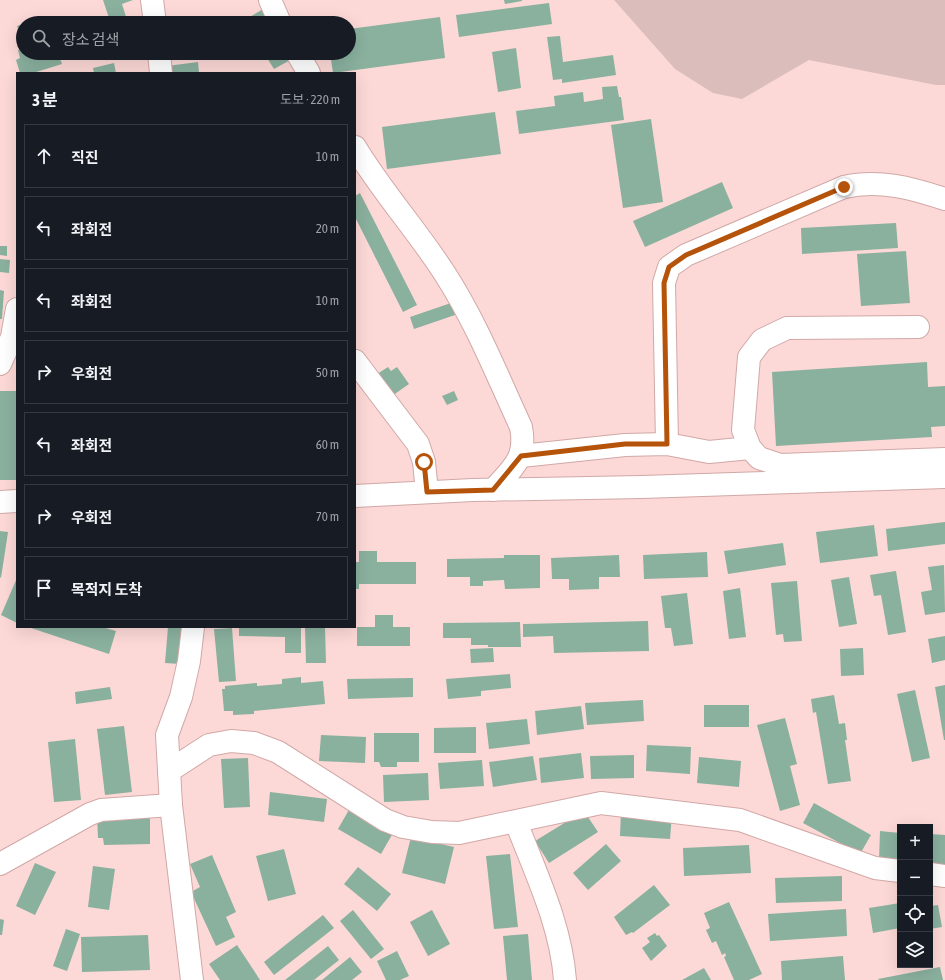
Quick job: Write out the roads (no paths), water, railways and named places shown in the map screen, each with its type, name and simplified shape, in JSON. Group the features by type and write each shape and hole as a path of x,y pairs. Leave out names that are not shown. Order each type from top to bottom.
{"street":[{"path":"152,0 154,16"},
{"path":"270,0 277,16"},
{"path":"160,60 161,72"},
{"path":"301,60 308,72"},
{"path":"356,149 368,169 444,273 471,318 520,427 523,440 521,456 493,490"},
{"path":"667,444 664,283 669,267 686,255 844,187 860,184 888,183 921,191 945,199"},
{"path":"0,364 12,337 16,315"},
{"path":"918,327 787,328 762,340 749,357 743,430 750,448 759,458 780,465 945,459"},
{"path":"356,362 418,444 424,462 427,492"},
{"path":"521,456 625,444 667,444 709,452 750,448"},
{"path":"356,496 427,492 642,487 945,477"},
{"path":"0,502 16,501"},
{"path":"192,980 171,805 167,735 181,697 189,661 193,628"},
{"path":"169,771 209,745 231,741 254,743 278,752 385,820 403,826 432,832 459,833 601,803 740,820 875,868 897,871"},
{"path":"0,864 90,814 101,810 171,805"},
{"path":"516,822 557,930 563,954 565,980"},
{"path":"933,874 945,876"}]}
